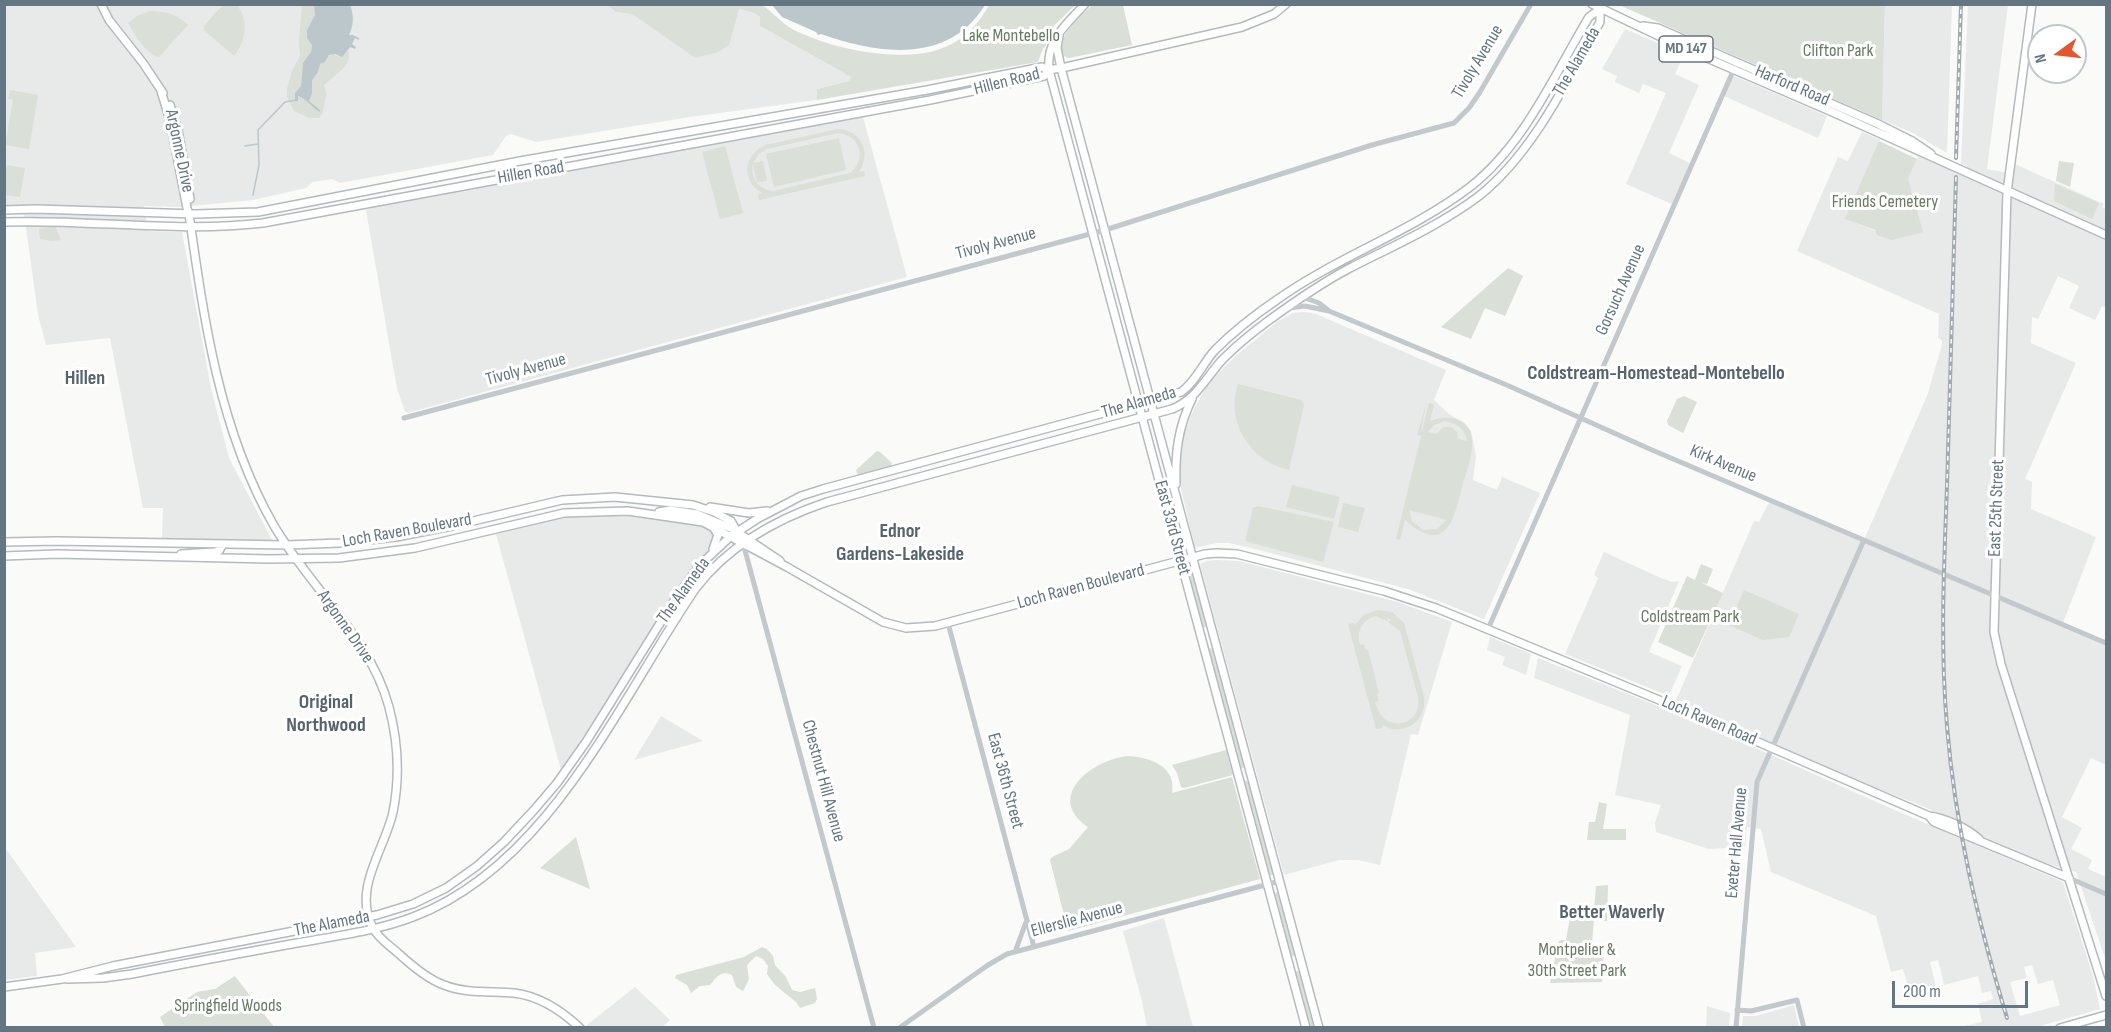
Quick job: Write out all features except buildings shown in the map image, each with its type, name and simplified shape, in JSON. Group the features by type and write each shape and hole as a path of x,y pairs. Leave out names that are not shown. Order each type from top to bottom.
{"main road":[{"name":"Argonne Drive","path":"100,4 115,29 143,63 161,91 170,120 189,214 213,356 228,420 250,479 295,559 364,649 382,685 392,718 397,753 396,792 388,829 368,883 367,903 373,929"},
{"name":"East 33rd Street","path":"1085,4 1051,45 1048,57 1049,70 1306,1028"},
{"name":"Hillen Road","path":"4,210 189,214 266,211 539,158 927,90 1042,67 1049,70 1061,68 1242,27 1274,14 1286,4"},
{"name":"Harford Road","path":"1592,4 1656,35 1736,66 2007,192 2106,235"},
{"name":"East 25th Street","path":"2032,4 2007,192 1994,632 1998,653 2106,996"},
{"name":"The Alameda","path":"4,987 62,979 113,977 373,929 404,920 438,906 474,883 509,853 567,790 586,765 696,588 715,566 746,541 775,524 817,506 854,494 1154,414 1176,407 1194,396 1224,358 1277,314 1311,291 1444,219 1480,195 1515,160 1537,131 1600,22 1600,9"},
{"name":"The Alameda","path":"62,979 113,966 370,917 413,904 454,883 484,860 527,818 569,767 683,586 734,534 775,508 801,496 832,486 1176,394 1185,389 1226,340 1282,296 1340,261 1430,214 1481,177 1506,151 1527,123 1589,17 1600,9"},
{"name":"East 33rd Street","path":"1062,30 1057,48 1061,68 1319,1028"},
{"name":"Hillen Road","path":"4,222 191,225 249,224 280,220 930,100 1044,76 1049,70"},
{"path":"36,209 36,221"},
{"path":"93,223 94,211"},
{"path":"1282,296 1294,294 1303,297"},
{"path":"1178,502 1176,464 1178,436 1194,396"},
{"name":"Loch Raven Boulevard","path":"4,542 286,545 340,543 396,537 574,498 634,498 693,505 731,521 734,534"},
{"path":"693,505 749,513 775,508"},
{"path":"654,514 666,510 697,514 715,520 734,534 753,532 775,524"},
{"name":"Loch Raven Boulevard","path":"4,556 57,554 339,558 400,551 564,513 613,511 695,519 734,534 865,613 891,625 919,628 948,623 1180,560 1217,553 1244,556 1397,595 1488,629"},
{"path":"709,524 716,529 718,535 712,554"},
{"path":"177,557 185,552 219,551 223,544"},
{"path":"223,544 223,558"},
{"name":"Loch Raven Road","path":"1488,629 1936,817 1972,833 1979,839 2069,878"},
{"path":"361,931 362,924 370,917"},
{"path":"382,938 390,929 404,920"},
{"path":"373,929 413,966 443,985 472,992 512,993 528,996 561,1011 580,1028"},
{"path":"2060,1028 2106,1015"}],"street":[{"name":"Tivoly Avenue","path":"404,418 1093,234 1372,146 1454,123 1469,108 1480,92 1531,4"},
{"name":"Gorsuch Avenue","path":"1488,629 1736,66"},
{"name":"Kirk Avenue","path":"1311,291 1319,303 1329,311"},
{"name":"Kirk Avenue","path":"1303,297 1319,303"},
{"name":"Kirk Avenue","path":"1277,314 1288,308 1299,306 1329,311 2106,643"},
{"name":"Exeter Hall Avenue","path":"1736,1028 1755,790 1864,540"},
{"name":"Chestnut Hill Avenue","path":"746,541 770,642 874,1028"},
{"name":"East 36th Street","path":"948,623 1034,947"},
{"name":"Loch Raven Road","path":"2069,878 2106,894"},
{"name":"Ellerslie Avenue","path":"899,1028 988,965 1015,952 1280,881"},
{"path":"1015,952 1027,920"},
{"path":"1737,1010 1750,1011 1797,1000 1804,1028"}],"shaded area":[{"path":"4,5 607,5 616,12 632,14 695,58 739,9 754,13 760,17 760,26 851,77 849,81 817,89 817,100 690,117 536,142 511,134 506,136 493,155 340,183 332,179 313,182 306,188 253,200 181,207 144,206 148,231 182,232 211,388 229,458 272,540 162,539 163,508 143,508 110,338 46,345 38,315 23,205 5,205"},
{"path":"314,5 350,5 353,20 349,35 359,38 359,40 355,38 352,44 356,47 355,49 350,47 342,57 335,54 329,55 325,62 320,64 312,80 312,93 309,101 320,112 301,97 298,96 298,101 295,101 295,93 301,86 303,63 311,52 312,45 307,38 307,30 315,15"},
{"name":"Lake Montebello","path":"772,5 985,5 970,24 952,38 932,46 910,50 865,46 818,35 782,17"},
{"path":"1885,5 1952,5 1947,153 1913,133 1882,120"},
{"path":"1968,5 2008,5 1987,169 2009,173 2010,162 2104,204 2102,207 2106,209 2106,308 2102,306 2095,320 2069,308 2079,286 2058,276 2038,319 2032,317 2031,343 2076,363 2025,479 2032,482 2031,509 2096,537 2063,623 2106,642 2106,765 2091,758 2062,817 2082,828 2071,849 2092,860 2088,869 2106,877 2106,961 2076,872 2021,856 1982,839 1925,807 1772,747 1674,705 1754,521 1759,522 1770,500 1864,540 1927,396 1942,345 1942,340 1938,338 1939,314 1797,251 1838,157 1848,161 1862,132 1880,140 1846,219 1895,239 1908,179 1921,149 1966,171 1967,166 1961,164"},
{"path":"1625,29 1684,54 1675,74 1699,85 1669,153 1692,164 1674,205 1626,184 1666,93 1643,84 1639,93 1615,82 1617,76 1602,69"},
{"path":"1732,75 1827,116 1818,138 1724,96"},
{"path":"863,117 907,277 407,413 405,411 397,389 366,210 376,206"},
{"path":"1293,313 1316,314 1446,370 1434,400 1471,431 1476,455 1473,480 1497,490 1502,477 1540,493 1484,619 1408,589 1251,548 1217,543 1195,548 1181,489 1180,466 1183,437 1193,411 1215,376 1237,355 1278,321"},
{"path":"590,515 632,515 693,523 710,528 715,533 711,547 675,590 561,770 496,534 555,519"},
{"path":"1604,552 1661,578 1672,582 1679,581 1649,652 1682,666 1669,696 1565,654 1598,578 1594,575"},
{"path":"1217,560 1239,561 1398,602 1452,622 1418,735 1411,734 1380,865 1358,860 1339,860 1284,875 1200,564"},
{"path":"1490,637 1531,654 1526,675 1502,665 1505,657 1487,650"},
{"path":"1538,658 1693,720 2063,882 2093,976 2100,1009 2037,1027 1960,1027 1982,1022 1978,1004 1993,999 1991,991 1982,993 1978,976 1944,985 1938,960 1930,962 1936,987 1910,993 1903,969 1891,972 1876,916 1771,872 1761,829 1747,827 1745,847 1709,849 1656,832 1655,823 1661,805 1615,795 1630,715 1534,678","holes":["2032,965 2038,984 2053,980 2060,1005 2020,1016 2010,982 2027,978 2024,967"]},
{"path":"661,716 703,741 634,760"},
{"path":"4,846 76,947 35,953 37,976 5,980"},
{"path":"1164,918 1193,1027 1147,1027 1123,931"},
{"path":"635,987 670,1020 662,1027 589,1028 587,1025"},
{"path":"1794,1005 1799,1027 1742,1027 1743,1016 1756,1016"},
{"path":"1707,1006 1730,1013 1729,1027 1706,1027"}],"green space":[{"path":"225,4 237,5 243,18 243,37 234,56 204,30 204,26"},
{"path":"302,5 314,5 315,15 307,30 307,38 312,45 311,52 303,63 301,86 295,93 295,101 299,96 320,110 309,101 312,93 311,80 318,73 320,64 325,62 331,53 339,57 348,49 349,55 346,65 324,85 327,96 319,118 309,118 294,111 287,97 292,71 300,56"},
{"name":"Lake Montebello","path":"607,5 762,5 789,27 823,42 864,52 909,55 940,49 955,42 979,21 989,5 1075,5 1050,30 1049,40 1038,62 817,100 817,89 849,81 851,77 760,26 760,17 754,13 739,9 729,45 718,52 695,58 632,14 616,12"},
{"path":"1092,5 1123,5 1132,45 1069,58 1062,54 1060,48 1062,41 1067,32"},
{"name":"Clifton Park","path":"1619,5 1885,5 1882,120"},
{"path":"150,11 170,14 180,18 188,25 159,57 145,48 128,23 137,16"},
{"path":"10,90 38,95 29,149 5,145 13,100 8,99"},
{"path":"838,129 846,130 853,133 862,143 864,157 859,172 864,171 865,176 759,200 758,195 762,193 751,182 748,168 753,155 766,145","holes":["838,133 846,135 856,143 860,155 856,167 850,173 773,191 759,186 754,179 753,164 757,182 767,181 763,161 753,163 759,154 767,149"]},
{"path":"839,138 846,170 774,187 766,154"},
{"name":"Friends Cemetery","path":"1879,141 1917,159 1908,179 1923,232 1892,240 1877,235 1875,230 1845,219"},
{"path":"725,146 743,213 720,219 702,152"},
{"path":"2059,161 2074,163 2070,187 2056,181"},
{"path":"5,165 25,168 20,197 5,195"},
{"path":"2055,184 2099,203 2092,219 2054,201"},
{"path":"55,226 61,240 40,239 39,229"},
{"path":"1508,268 1523,276 1505,316 1485,308 1471,339 1441,327"},
{"path":"1238,384 1301,400 1304,405 1289,470 1263,458 1244,438 1235,413"},
{"path":"1684,396 1697,402 1683,433 1668,425 1667,421 1677,399"},
{"path":"1429,403 1434,404 1430,421 1444,418 1458,419 1468,427 1472,441 1471,457 1456,509 1446,529 1439,534 1431,535 1419,531 1405,520 1400,540 1396,539 1421,436 1417,435 1426,404 1422,431","holes":["1445,421 1460,427 1467,441 1458,439 1457,432 1451,427 1443,427 1437,434 1428,432 1434,425","1409,510 1447,520 1437,529 1423,530 1412,521"]},
{"path":"877,451 892,463 891,467 858,476 856,470"},
{"path":"1292,485 1340,497 1334,519 1286,507"},
{"path":"1343,503 1365,508 1358,532 1338,527"},
{"path":"1258,506 1334,522 1323,562 1245,541 1253,508"},
{"name":"Coldstream Park","path":"1701,564 1713,569 1707,584 1700,582 1723,593 1693,658 1658,642 1687,576 1695,580"},
{"path":"1191,571 1209,626 1201,628 1186,573"},
{"path":"1744,590 1799,614 1789,637 1763,640 1729,625"},
{"path":"1378,610 1392,612 1404,623 1424,697 1422,714 1412,725 1405,728 1390,728 1382,725 1382,728 1376,729 1348,624 1354,623 1355,625 1364,615","holes":["1375,616 1387,621 1388,619 1384,616 1395,622 1390,620 1388,622 1400,631 1418,697 1416,713 1403,723 1392,723 1379,712 1375,702 1379,701 1377,694 1379,693 1368,650 1365,650 1364,644 1360,645 1359,640 1361,627 1367,621"]},
{"path":"1213,649 1224,681 1246,767 1241,768 1208,650"},
{"path":"1226,750 1233,775 1181,787 1172,765"},
{"path":"1127,756 1144,758 1160,765 1170,776 1172,793 1232,777 1260,879 1068,931 1050,860 1069,849 1088,827 1076,816 1071,804 1072,792 1088,772 1113,759"},
{"path":"1246,780 1249,783 1266,840 1273,875 1270,875 1243,783"},
{"path":"1599,802 1607,804 1603,829 1626,829 1626,840 1587,840 1589,822 1595,822"},
{"path":"576,837 590,889 540,868"},
{"name":"Montpelier & 30th Street Park","path":"1608,885 1607,921 1594,920 1592,943 1604,949 1602,982 1550,983 1558,943 1560,940 1566,940 1571,912 1580,913 1584,907 1594,909 1596,886"},
{"path":"1279,891 1297,955 1289,957 1273,894"},
{"path":"762,947 773,956 775,965 786,977 792,990 800,992 815,988 817,999 815,1003 800,1008 775,985 767,974 768,966 763,959 756,956 747,965 749,979 743,991 736,987 732,975 725,973 710,985 700,986 691,993 687,985 675,978 676,975 744,957"},
{"path":"1301,970 1317,1027 1310,1027 1293,972"},
{"name":"Springfield Woods","path":"235,976 274,1027 165,1027 160,1017 197,992 215,989"}],"waterway":[{"path":"253,195 259,165 258,130 285,102 296,100"},
{"path":"245,146 258,144"}],"railway":[{"path":"1956,158 1961,4"},
{"path":"1956,177 1944,576 1945,696 1951,763 1969,874 2007,1018"}],"district":[{"name":"Coldstream-Homestead-Montebello","path":"1656,374"},
{"name":"Hillen","path":"85,379"},
{"name":"Ednor Gardens-Lakeside","path":"900,544"},
{"name":"Original Northwood","path":"326,714"},
{"name":"Better Waverly","path":"1612,913"}]}
